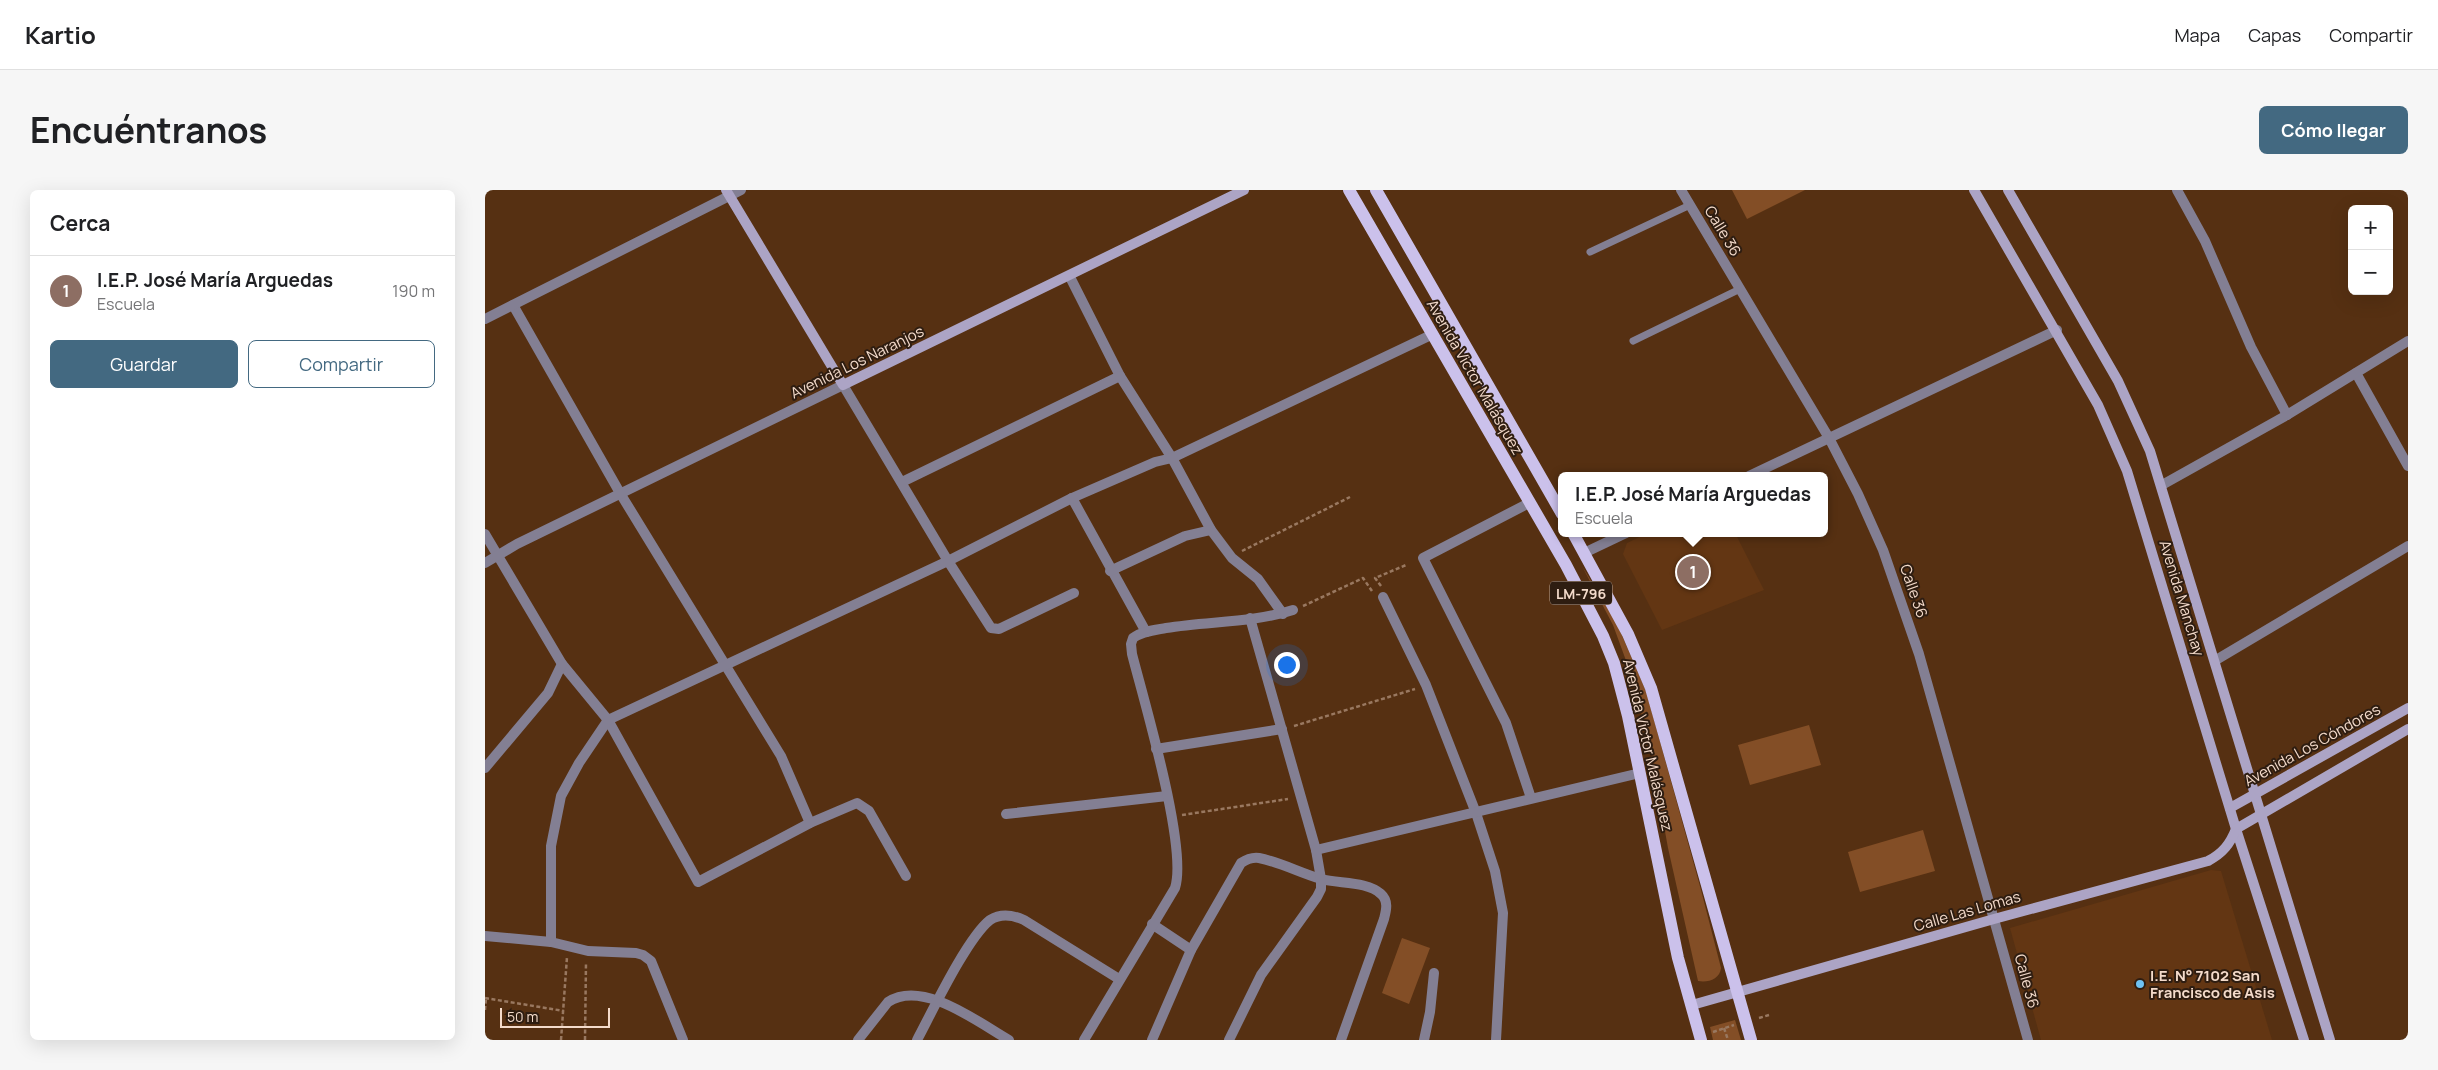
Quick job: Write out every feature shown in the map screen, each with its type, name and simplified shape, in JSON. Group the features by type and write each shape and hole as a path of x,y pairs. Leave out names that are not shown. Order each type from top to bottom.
{"main road":[{"name":"Avenida Victor Malásquez","path":"1349,190 1431,335 1566,564 1603,636 1622,690 1679,958 1701,1040"},
{"name":"Avenida Victor Malásquez","path":"1376,190 1558,507"},
{"name":"Avenida Victor Malásquez","path":"1575,537 1628,634 1651,688 1751,1040"}],"street":[{"path":"485,318 727,193 741,190"},
{"name":"Avenida Los Naranjos","path":"485,563 498,554 620,493 1244,190"},
{"name":"Calle 36","path":"1681,190 1829,438 1871,522 1906,613 2028,1040"},
{"name":"Avenida Manchay","path":"1974,190 2057,330 2107,424 2127,472 2236,829 2304,1040"},
{"name":"Avenida Manchay","path":"2008,190 2123,389 2141,427 2162,485 2216,660 2330,1040"},
{"path":"2177,190 2205,242 2251,347 2287,415"},
{"path":"727,193 948,561 991,628 999,629 1074,593"},
{"path":"1070,276 1120,376 1172,458 1211,530 1232,558 1258,579 1283,614"},
{"path":"513,304 620,493 781,756 810,823"},
{"path":"1757,472 2057,330"},
{"path":"551,942 551,846 561,796 579,763 608,720 948,561 1072,498 1149,464 1172,458 1431,335"},
{"path":"2162,485 2287,415 2408,341"},
{"path":"2356,373 2408,466"},
{"path":"902,482 1120,376"},
{"path":"1072,498 1110,571 1146,632"},
{"path":"1529,503 1423,558 1506,723 1531,798"},
{"path":"1110,571 1185,536 1211,530"},
{"path":"485,534 562,664 608,720 699,882 810,823 857,803 869,811 906,876"},
{"path":"1584,553 1618,537"},
{"path":"2216,660 2408,546"},
{"path":"1383,597 1426,685 1476,813 1495,871 1503,913 1496,1040"},
{"path":"1084,1040 1178,880 1177,857 1167,796 1131,644 1136,636 1146,632 1191,624 1283,614 1293,610"},
{"path":"1229,1040 1261,975 1321,889 1316,850 1250,618"},
{"path":"485,768 548,693 562,664"},
{"name":"Avenida Los Cóndores","path":"2230,808 2257,795 2408,708"},
{"path":"1156,749 1282,729"},
{"path":"2236,829 2408,729"},
{"path":"1316,850 1640,773"},
{"path":"1006,814 1167,796"},
{"name":"Calle Las Lomas","path":"1692,1005 1994,919 2208,861 2219,855 2230,843 2236,829"},
{"path":"1152,1040 1191,950 1229,882 1241,863 1246,859 1258,858 1321,879 1379,892 1386,903 1384,919 1341,1040"},
{"path":"917,1040 970,946 991,920 1003,915 1015,916 1024,920 1119,979"},
{"path":"1152,924 1191,950"},
{"path":"485,936 551,942 588,951 643,955 651,962 683,1040"},
{"path":"1424,1040 1434,973"},
{"path":"858,1040 888,1002 894,998 939,999 1009,1040"}],"lane":[{"path":"1590,252 1691,205"},
{"path":"1633,341 1740,289"}],"path":[{"path":"1238,553 1350,497"},
{"path":"1293,610 1363,578 1372,592 1381,586 1375,578 1406,565"},
{"path":"1294,726 1416,688"},
{"path":"1185,814 1289,799"},
{"path":"561,1040 567,954"},
{"path":"585,1040 586,966"},
{"path":"485,1010 486,998 564,1011"},
{"path":"1725,1028 1728,1040"}],"shaded area":[{"path":"1732,190 1805,190 1747,219"},
{"path":"1640,537 1737,537 1764,590 1662,630 1623,554 1627,543"},
{"path":"1582,566 1617,624 1646,691 1721,968 1718,975 1709,981 1698,981 1668,848 1648,737 1628,666 1613,625"},
{"path":"1809,725 1821,765 1750,785 1738,745"},
{"path":"1923,830 1935,871 1860,892 1848,852"},
{"name":"I.E. N° 7102 San Francisco de Asis","path":"2211,870 2221,871 2272,1040 2041,1040 2010,928"},
{"path":"1402,938 1430,948 1409,1004 1382,993"},
{"path":"1735,1020 1741,1040 1713,1040 1710,1027"}],"place":[{"name":"I.E.P. José María Arguedas","path":"1693,572"},
{"name":"I.E. N° 7102 San Francisco de Asis","path":"2140,984"}]}
